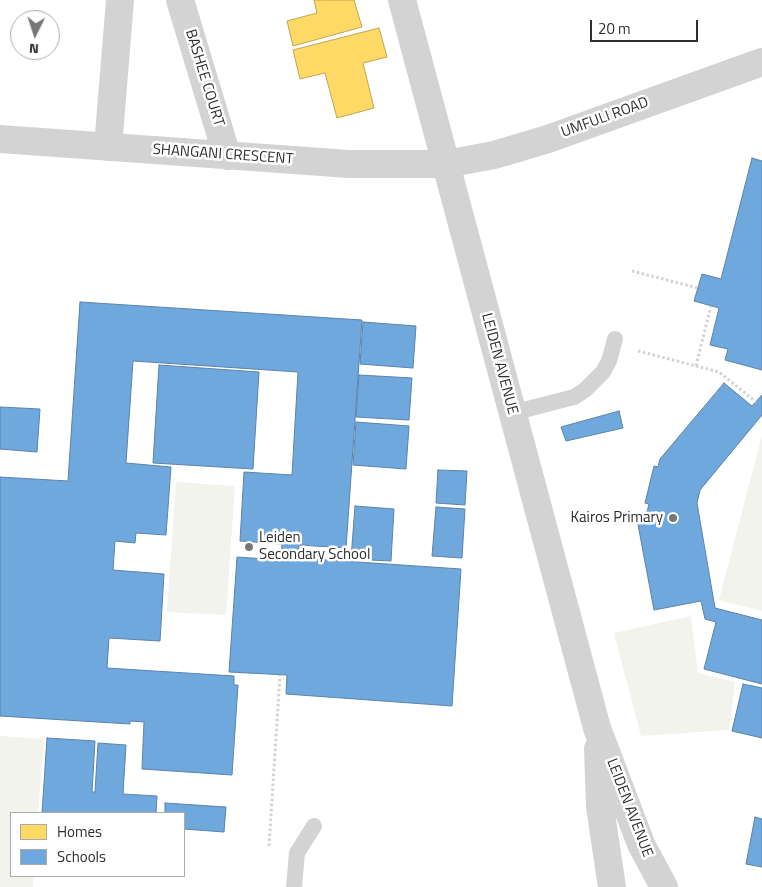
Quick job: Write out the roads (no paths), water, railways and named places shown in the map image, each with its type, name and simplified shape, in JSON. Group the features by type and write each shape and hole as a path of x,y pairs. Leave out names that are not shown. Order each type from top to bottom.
{"street":[{"path":"108,147 120,0"},
{"name":"BASHEE COURT","path":"180,0 227,156"},
{"name":"LEIDEN AVENUE","path":"402,0 597,728 641,844 664,887"},
{"name":"UMFULI ROAD","path":"446,164 494,155 548,139 762,62"},
{"name":"SHANGANI CRESCENT","path":"0,139 348,164 446,164"},
{"name":"LEIDEN AVENUE","path":"597,728 600,806 612,887"}],"lane":[{"path":"512,413 574,397 585,390 603,372 614,342"},
{"path":"294,887 297,853 314,826"}],"place":[{"name":"Kairos Primary","path":"673,518"},
{"name":"Leiden Secondary School","path":"249,547"}]}
